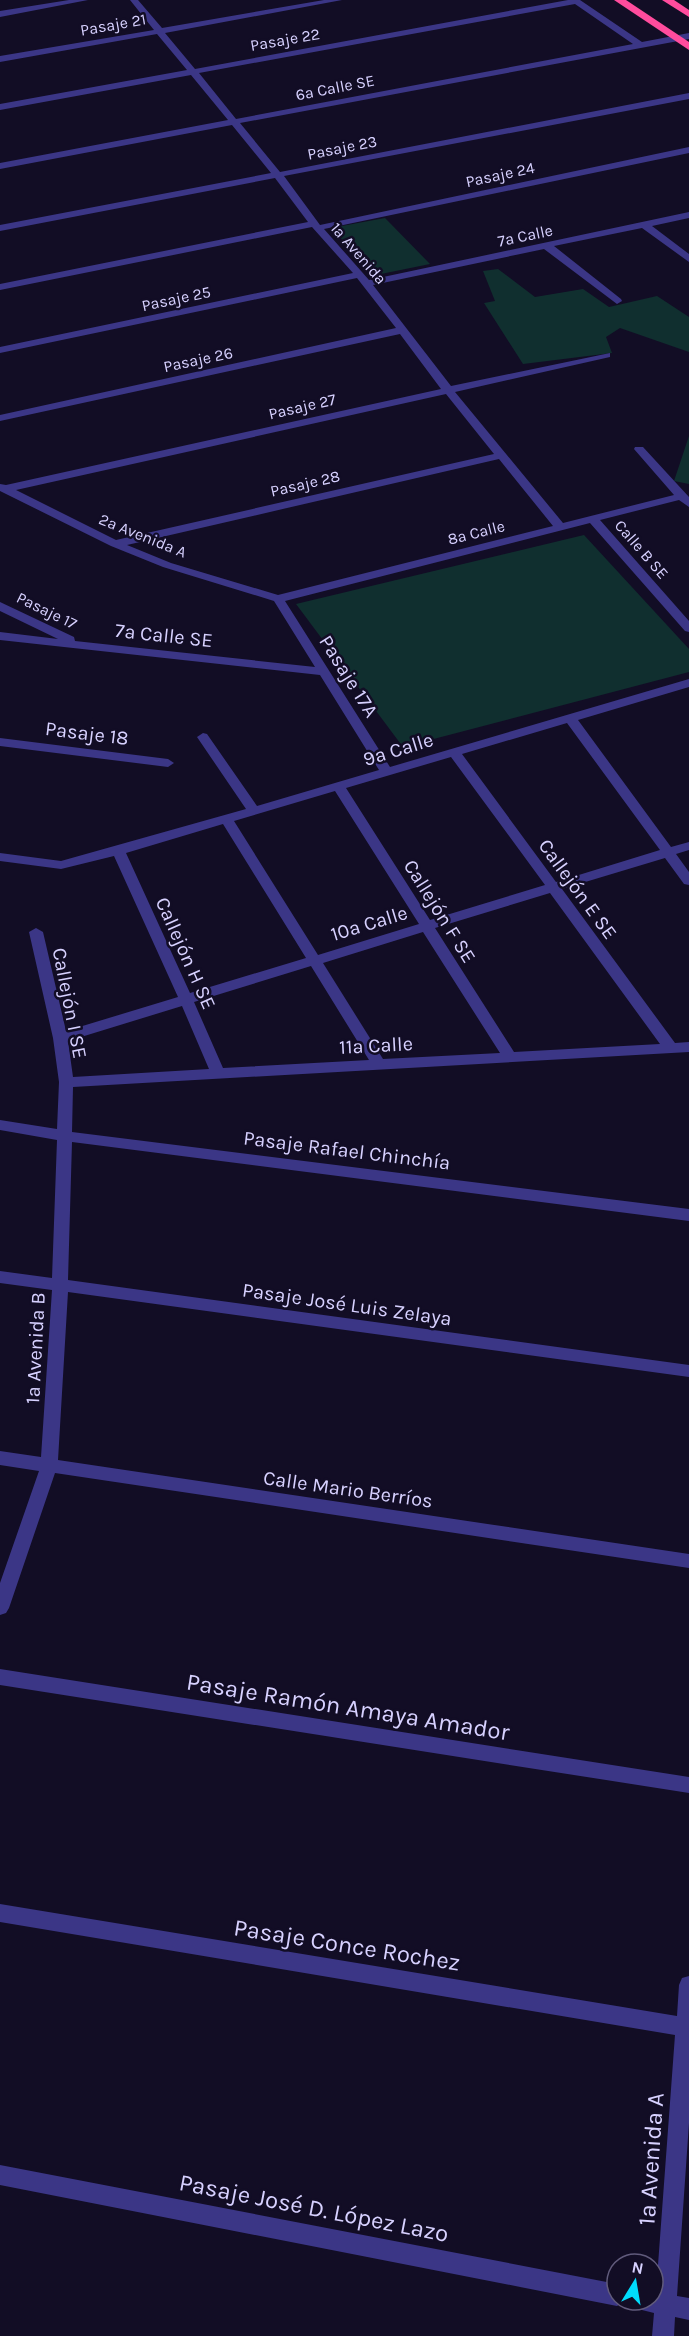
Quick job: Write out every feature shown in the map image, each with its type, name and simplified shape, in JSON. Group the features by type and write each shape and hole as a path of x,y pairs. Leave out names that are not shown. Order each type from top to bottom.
{"highway":[{"path":"619,0 689,47"},
{"path":"668,0 689,14"}],"street":[{"path":"0,14 84,0"},
{"name":"1a Avenida","path":"134,0 277,174 315,226 367,284 448,390 560,527"},
{"name":"Pasaje 21","path":"0,59 338,0"},
{"path":"576,1 640,45"},
{"name":"Pasaje 22","path":"0,107 576,1"},
{"name":"6a Calle SE","path":"0,166 689,36"},
{"name":"Pasaje 23","path":"0,228 689,96"},
{"name":"Pasaje 24","path":"0,286 315,226 689,150"},
{"name":"7a Calle","path":"367,284 689,215"},
{"path":"645,225 689,259"},
{"path":"547,246 617,302"},
{"name":"Pasaje 25","path":"0,350 358,275"},
{"name":"Pasaje 26","path":"0,418 402,330"},
{"name":"Pasaje 27","path":"2,488 606,355"},
{"path":"639,448 685,500"},
{"name":"Pasaje 28","path":"115,544 503,455"},
{"name":"2a Avenida A","path":"2,488 115,544 167,565 278,599"},
{"name":"8a Calle","path":"278,599 560,527 685,500"},
{"name":"Calle B SE","path":"593,519 689,628"},
{"name":"Pasaje 17A","path":"278,599 387,773"},
{"name":"Pasaje 17","path":"0,606 79,645"},
{"name":"7a Calle SE","path":"0,636 324,672"},
{"name":"9a Calle","path":"0,857 61,865 118,851 570,718 687,687"},
{"path":"570,718 689,881"},
{"path":"203,737 254,811"},
{"name":"Pasaje 18","path":"0,742 168,764"},
{"name":"Callejón E SE","path":"454,752 671,1048"},
{"name":"Callejón F SE","path":"338,786 508,1056"},
{"path":"226,819 379,1064"},
{"name":"10a Calle","path":"60,1038 689,846"},
{"name":"Callejón H SE","path":"118,851 217,1072"},
{"name":"Callejón I SE","path":"36,932 60,1038 66,1082"},
{"name":"11a Calle","path":"66,1082 689,1047"},
{"name":"1a Avenida B","path":"0,1608 49,1466 60,1287 66,1082"},
{"name":"Pasaje Rafael Chinchía","path":"0,1125 65,1136 689,1215"},
{"name":"Pasaje José Luis Zelaya","path":"0,1278 689,1371"},
{"name":"Calle Mario Berríos","path":"0,1458 689,1561"},
{"name":"Pasaje Ramón Amaya Amador","path":"0,1677 689,1785"},
{"name":"Pasaje Conce Rochez","path":"0,1913 686,2027"},
{"name":"1a Avenida A","path":"663,2336 689,1985"},
{"name":"Pasaje José D. López Lazo","path":"0,2175 605,2293"},
{"path":"666,2305 689,2309"}],"green space":[{"path":"385,218 430,264 376,275 331,228"},
{"path":"498,269 535,297 583,289 609,307 657,296 689,317 689,352 620,328 606,337 612,353 523,364 484,303 495,301 483,271"},
{"path":"689,436 689,484 674,481"},
{"path":"584,535 689,649 689,672 403,747 296,604"}]}
